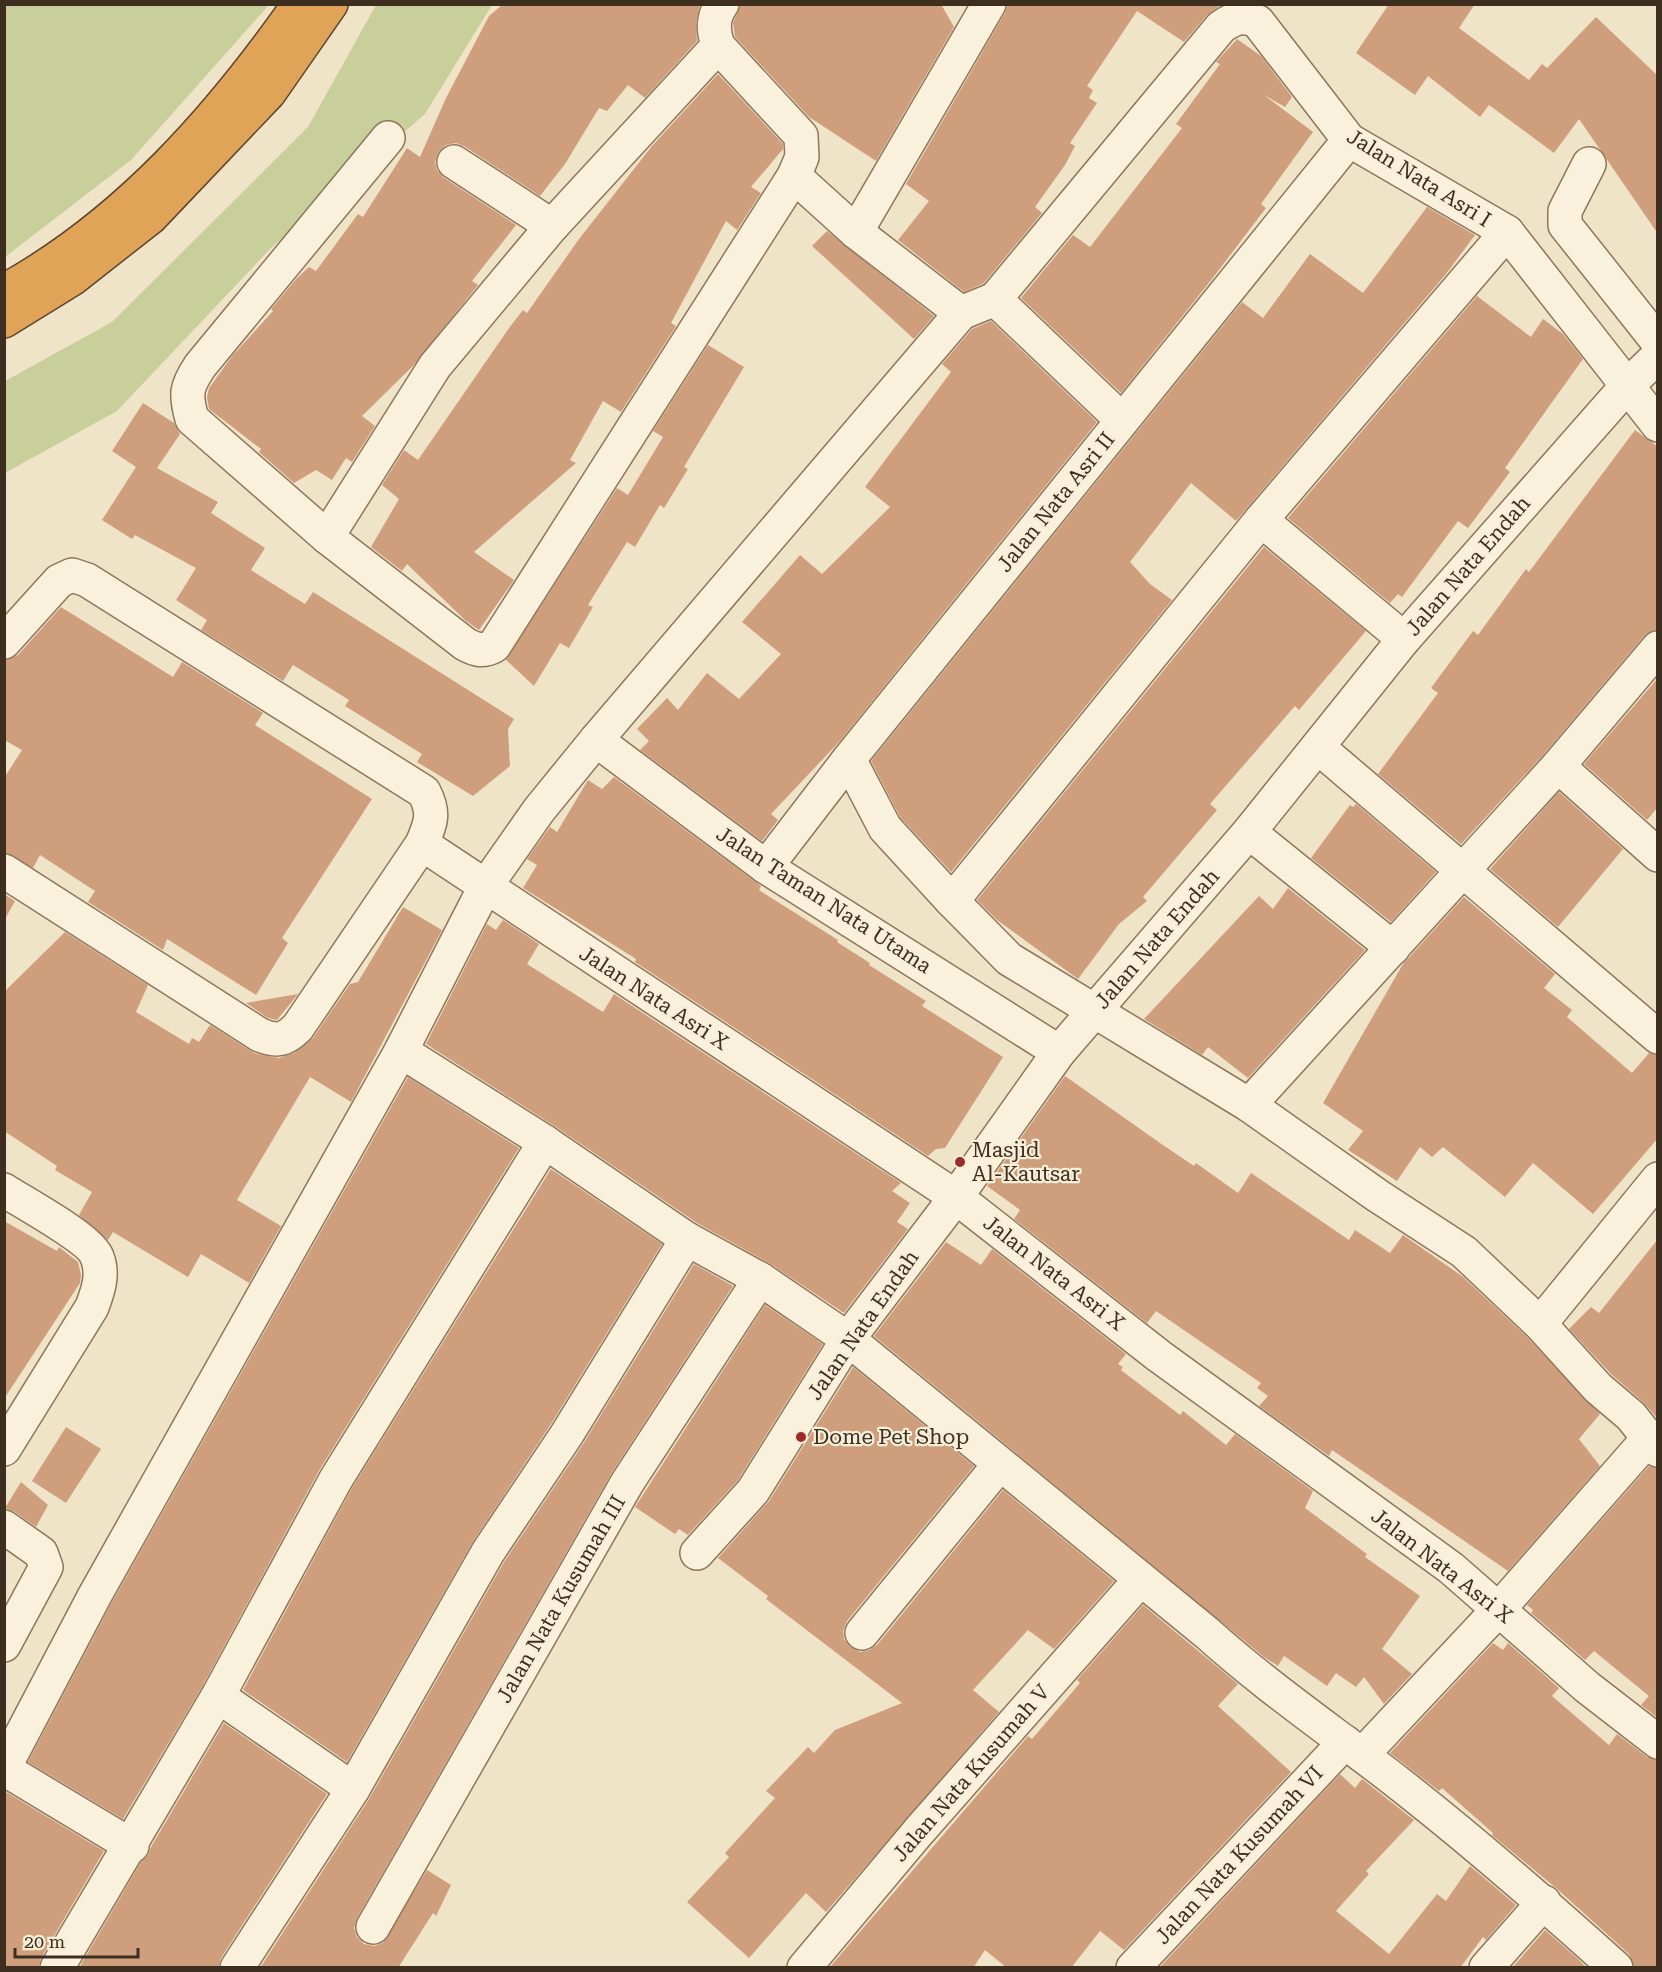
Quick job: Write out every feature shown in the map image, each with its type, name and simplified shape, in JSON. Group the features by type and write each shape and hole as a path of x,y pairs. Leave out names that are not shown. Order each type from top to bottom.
{"highway":[{"path":"4,291 86,237 162,171 209,122 256,65 299,4"},
{"path":"4,321 72,279 151,217 269,93 331,4"}],"street":[{"path":"388,138 200,366 191,380 186,397 192,419 327,537 465,644 481,650 495,646 794,176 802,157 801,136 718,46 713,30 716,13 722,4"},
{"path":"856,232 989,4"},
{"name":"Jalan Nata Asri I","path":"995,299 1221,27 1234,18 1247,16 1258,22 1349,140 1506,232 1645,365"},
{"path":"327,537 435,366 552,226 718,46"},
{"name":"Jalan Nata Asri II","path":"766,867 849,759 1349,140"},
{"path":"454,162 552,226"},
{"path":"1589,164 1565,211 1565,225 1645,365 1658,425"},
{"path":"794,176 856,232 961,313"},
{"path":"952,901 1261,520 1506,232"},
{"path":"132,1846 4,1769 95,1595 401,1051 485,887 539,810 596,740 961,313 995,299 1122,420"},
{"name":"Jalan Nata Endah","path":"697,1553 753,1491 848,1339 956,1197 1059,1052 1249,832 1319,748 1404,639 1645,365"},
{"path":"1261,520 1404,639"},
{"path":"4,642 59,581 72,575 87,580 424,792 431,806 430,824 423,844 298,1027 286,1038 274,1040 260,1035 4,871"},
{"path":"1249,1105 1558,766 1658,648"},
{"name":"Jalan Taman Nata Utama","path":"596,740 766,867 1059,1052"},
{"path":"1319,748 1658,1037"},
{"path":"849,759 885,828 952,901 1009,958 1249,1105 1396,1209 1464,1252 1540,1324 1598,1388 1631,1416 1653,1444"},
{"path":"1558,766 1658,855"},
{"path":"1249,832 1393,948"},
{"name":"Jalan Nata Asri X","path":"423,844 956,1197 1159,1356 1451,1568 1587,1687 1658,1742"},
{"path":"401,1051 545,1142 687,1239 760,1279 848,1339 1254,1675 1353,1748 1544,1902 1616,1968"},
{"path":"57,1968 132,1846 218,1696 336,1479 545,1142"},
{"path":"1540,1324 1658,1179"},
{"path":"4,1190 85,1242 97,1255 100,1269 99,1288 92,1307 4,1449"},
{"path":"237,1968 353,1789 488,1552 567,1434 687,1239"},
{"name":"Jalan Nata Kusumah III","path":"373,1927 627,1483 760,1279"},
{"name":"Jalan Nata Kusumah VI","path":"1133,1968 1353,1748 1500,1610 1653,1444"},
{"path":"862,1633 999,1466"},
{"path":"4,1527 41,1553 46,1567 4,1645"},
{"name":"Jalan Nata Kusumah V","path":"804,1968 919,1831 1140,1581"},
{"path":"218,1696 353,1789"},
{"path":"1486,1968 1544,1902"}],"green space":[{"path":"5,4 269,5 131,160 5,257"},
{"path":"376,5 492,5 425,114 271,248 117,411 5,473 5,381 112,322 308,127"}],"building":[{"path":"503,4 700,4 696,22 697,41 645,98 628,85 607,111 599,108 565,164 540,196 464,146 456,143 446,145 439,151 435,162 437,170 443,177 516,225 472,281 478,285 414,365 362,416 375,426 352,462 346,458 332,480 316,470 294,483 259,452 261,449 209,409 207,397 209,388 233,355 273,311 271,309 297,278 309,267 316,271 358,214 363,217 407,148 420,157 446,98 489,16"},
{"path":"741,4 941,4 954,27 876,161 809,117 735,37 733,23"},
{"path":"1008,4 1222,4 1207,15 1184,42 1137,11 1087,86 1093,90 1089,98 1097,103 1070,143 1075,146 1065,165 1035,207 1042,213 984,283 964,292 898,240 929,201 906,184 1005,13"},
{"path":"1389,4 1475,4 1459,28 1529,80 1542,64 1547,68 1596,17 1658,76 1658,234 1579,119 1554,153 1489,105 1480,117 1428,76 1415,95 1356,53"},
{"path":"1237,39 1261,56 1292,97 1285,107 1264,95 1313,132 1261,204 1266,208 1121,393 1021,298 1073,235 1090,247 1182,128 1176,124 1220,64 1216,62"},
{"path":"718,74 783,144 783,149 751,187 761,193 737,230 726,221 671,323 676,326 621,412 603,401 570,460 576,463 474,552 514,580 479,630 466,621 407,564 402,571 371,547 399,499 382,485 404,450 418,460 509,328 523,310 527,313 579,239 652,146"},
{"path":"1427,207 1475,235 1446,274 1236,521 1191,483 1130,562 1150,584 1172,600 951,872 900,817 871,761 1242,302 1263,318 1310,254 1363,293"},
{"path":"827,231 934,316 914,339 812,246"},
{"path":"1477,296 1531,337 1543,319 1563,334 1583,359 1505,468 1510,472 1468,528 1458,521 1402,597 1398,594 1390,603 1288,518"},
{"path":"991,321 1097,422 840,741 771,814 778,820 762,841 640,750 649,741 637,729 667,698 678,710 707,673 739,699 781,654 742,622 800,555 822,574 890,507 865,487 951,372 942,364 972,329"},
{"path":"708,345 744,367 684,467 688,469 664,508 660,505 635,547 627,542 588,605 593,607 569,648 560,643 534,686 506,660 617,488 628,495 663,437 653,431"},
{"path":"143,403 174,423 180,434 157,468 218,502 211,513 265,548 251,570 305,604 313,592 514,719 508,729 510,766 473,796 417,762 422,754 345,706 349,700 293,665 283,681 201,630 207,620 176,600 196,568 135,535 132,539 102,520 136,467 112,451"},
{"path":"1635,430 1658,447 1658,630 1644,636 1544,754 1461,844 1378,774 1438,693 1431,688 1473,631 1478,635 1526,569 1529,572"},
{"path":"1264,547 1366,631 1299,710 1295,706 1210,804 1217,810 1143,897 1147,901 1119,924 1078,979 997,920 977,900"},
{"path":"61,607 173,677 182,662 263,713 255,725 372,799 282,938 288,943 256,995 167,939 163,950 88,902 95,891 40,855 33,868 4,852 4,778 22,750 4,740 4,660 18,655"},
{"path":"1658,678 1658,807 1647,820 1584,764"},
{"path":"614,777 761,886 759,890 838,940 837,942 870,963 869,965 926,1001 922,1006 1003,1057 945,1148 936,1149 928,1156 635,962 636,959 523,888 537,865 527,859 550,827 557,832 588,780 602,789"},
{"path":"1559,792 1623,849 1558,927 1490,869"},
{"path":"1356,804 1436,872 1391,922 1311,858 1350,805 1353,807"},
{"path":"1288,888 1365,950 1248,1078 1208,1047 1202,1055 1144,1019 1259,896 1273,909"},
{"path":"4,894 15,901 4,921"},
{"path":"1464,897 1555,974 1544,988 1572,1010 1567,1017 1632,1073 1649,1053 1658,1055 1658,1138 1593,1214 1533,1163 1505,1197 1443,1147 1432,1157 1420,1147 1397,1181 1348,1150 1363,1131 1323,1103 1403,964"},
{"path":"403,907 442,930 351,1102 310,1077 237,1200 281,1226 249,1283 201,1254 188,1277 113,1232 108,1240 79,1215 92,1192 55,1170 57,1166 4,1131 4,992 65,932 148,985 136,1012 189,1044 192,1038 199,1042 210,1025 254,1053 279,1058 294,1053 313,1038 350,984 358,982"},
{"path":"503,920 539,944 527,964 603,1012 614,994 901,1183 892,1191 910,1203 897,1222 908,1229 844,1313 769,1263 697,1223 556,1127 426,1044 487,924 496,930"},
{"path":"298,994 277,1020 268,1018 246,1003"},
{"path":"1065,1076 1194,1166 1196,1163 1238,1193 1251,1173 1349,1240 1355,1230 1390,1253 1403,1235 1462,1276 1527,1337 1600,1414 1579,1439 1600,1466 1508,1571 1332,1450 1329,1456 1259,1406 1268,1396 1257,1388 1261,1383 1156,1311 1147,1323 1014,1219 1020,1210 987,1186"},
{"path":"408,1077 519,1148 320,1469 202,1687 123,1819 28,1762 111,1604"},
{"path":"551,1169 662,1244 551,1424 472,1543 347,1762 243,1690 352,1488"},
{"path":"4,1221 57,1251 59,1247 78,1262 81,1275 80,1283 4,1399"},
{"path":"1658,1239 1658,1419 1569,1329 1591,1307 1599,1313"},
{"path":"946,1242 981,1265 992,1249 1126,1354 1118,1364 1123,1367 1121,1370 1180,1415 1183,1411 1226,1445 1235,1434 1313,1491 1305,1508 1367,1554 1365,1557 1420,1596 1382,1649 1412,1674 1384,1704 1364,1677 1356,1687 1336,1673 1327,1686 1284,1656 1278,1666 1264,1657 874,1336"},
{"path":"694,1264 733,1286 611,1474 357,1918 354,1928 357,1937 364,1944 374,1946 383,1943 427,1870 451,1885 436,1916 433,1913 398,1968 260,1968 369,1799 504,1562 583,1444"},
{"path":"765,1305 823,1344 738,1480 688,1535 679,1529 675,1534 635,1507"},
{"path":"853,1367 974,1466 847,1621 843,1631 844,1639 850,1647 860,1652 877,1645 1003,1490 1114,1581 1054,1649 1028,1630 973,1690 999,1712 826,1912 806,1893 749,1958 687,1902 729,1857 725,1853 775,1798 766,1791 808,1747 814,1753 835,1730 902,1703 766,1599 768,1596 718,1558 769,1501"},
{"path":"66,1427 101,1449 66,1503 32,1481"},
{"path":"1649,1466 1658,1468 1658,1718 1641,1705 1649,1696 1594,1651 1585,1660 1531,1613 1533,1610 1527,1605"},
{"path":"21,1482 48,1505 36,1527 15,1512 5,1508"},
{"path":"1143,1605 1238,1684 1218,1706 1291,1772 1124,1950 1100,1931 1071,1968 1007,1968 985,1950 973,1968 829,1968 1028,1736 1032,1739 1080,1683 1077,1680"},
{"path":"1493,1643 1503,1650 1508,1643 1559,1688 1552,1696 1609,1745 1617,1734 1647,1757 1658,1760 1658,1968 1634,1968 1629,1954 1556,1888 1492,1835 1493,1833 1442,1788 1439,1791 1390,1753"},
{"path":"224,1723 327,1794 221,1958 218,1968 79,1968 141,1862 148,1855"},
{"path":"1340,1774 1355,1788 1362,1779 1414,1820 1366,1871 1369,1874 1336,1911 1389,1954 1437,1894 1446,1901 1470,1866 1516,1905 1486,1940 1483,1937 1460,1968 1159,1968"},
{"path":"6,1792 104,1851 41,1958 38,1968 4,1968"},
{"path":"1545,1930 1577,1958 1587,1968 1512,1968"}],"place":[{"name":"Masjid Al-Kautsar","path":"960,1162"},
{"name":"Dome Pet Shop","path":"801,1437"}]}
